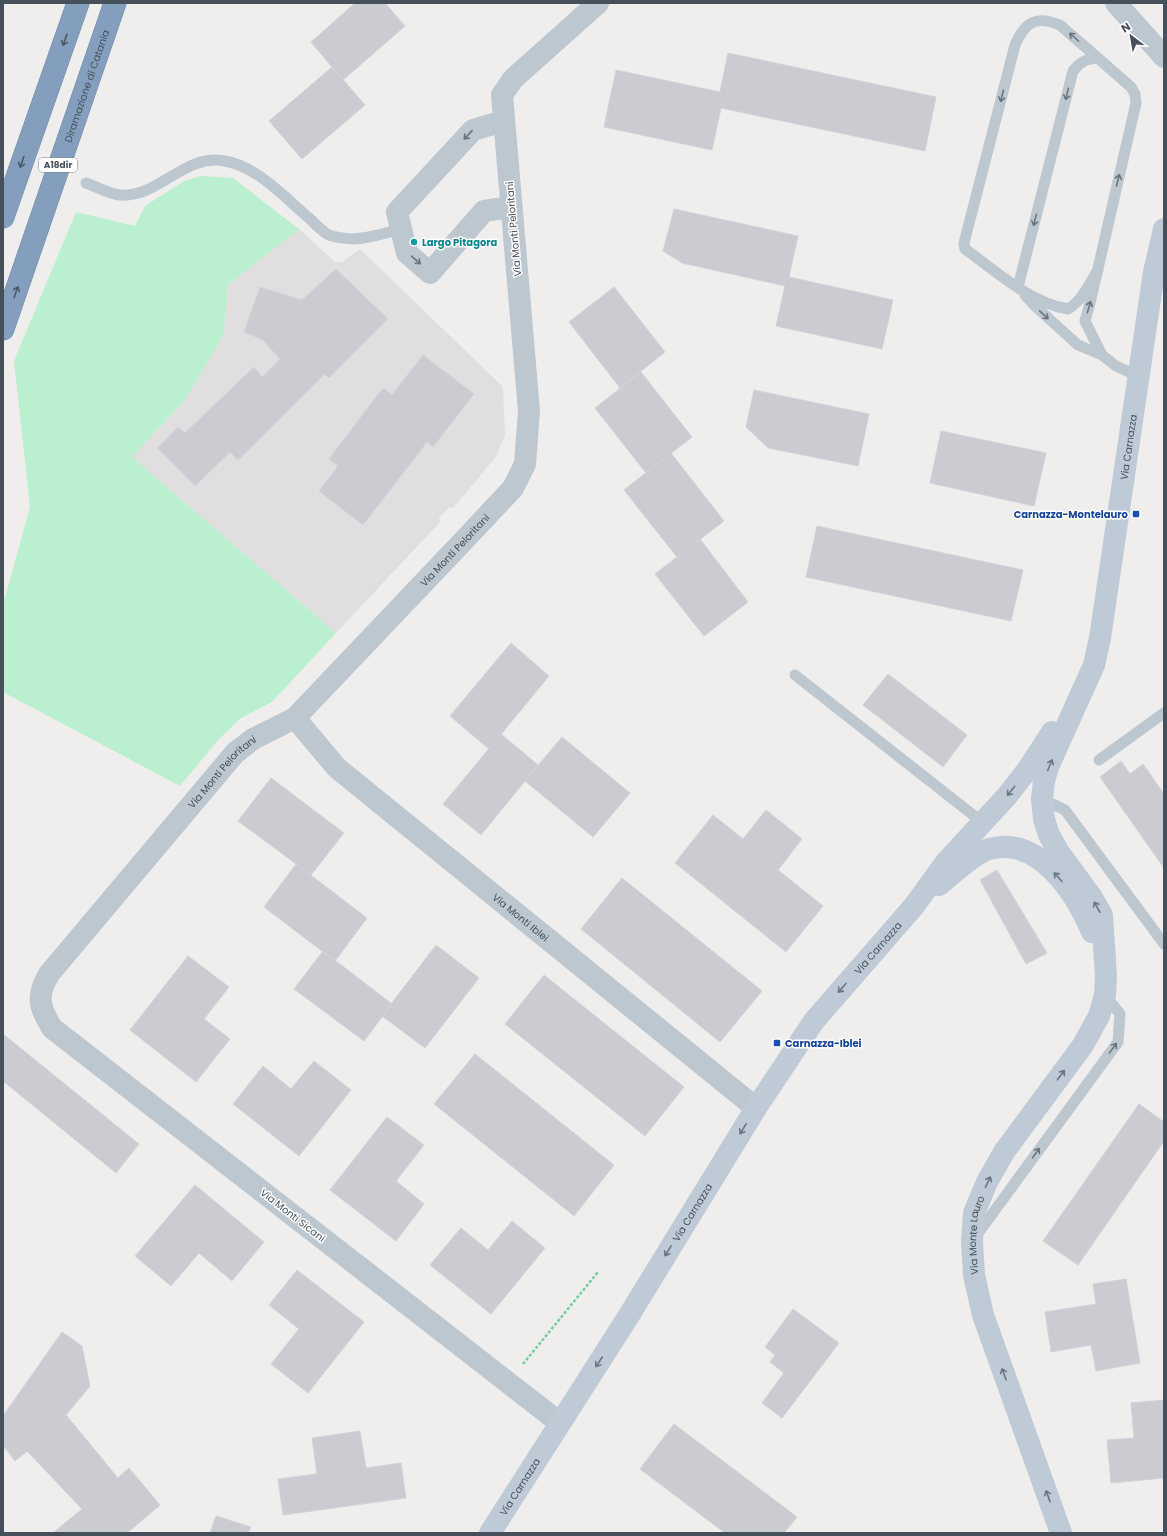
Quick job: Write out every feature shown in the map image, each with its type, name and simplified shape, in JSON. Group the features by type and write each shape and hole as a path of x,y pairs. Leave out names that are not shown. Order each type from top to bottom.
{"highway":[{"name":"A18dir","path":"3,217 78,3"},
{"name":"Diramazione di Catania","path":"3,328 115,3"}],"main road":[{"name":"Via Carnazza","path":"1094,665 1100,638 1154,272 1164,229"},
{"name":"Via Monte Lauro","path":"1062,1533 983,1315 974,1275 972,1241 974,1213 987,1182 1004,1152 1083,1045 1099,1016 1105,995 1102,915 1091,896 1058,851 1049,835 1044,819 1042,799 1044,781 1048,768 1094,665"},
{"path":"914,906 946,862 1007,796 1028,769 1094,665"},
{"path":"914,906 973,858 988,849 1021,849 1034,855 1050,868 1067,887 1087,919 1104,959"},
{"name":"Via Carnazza","path":"490,1533 628,1317 756,1108 814,1021 914,906"}],"street":[{"name":"Via Monti Peloritani","path":"40,998 43,984 49,974 235,753 253,739 295,718 512,488 525,464 529,411 503,121 502,95 513,79 598,3"},
{"path":"1116,3 1164,57"},
{"path":"503,121 473,130 397,212 407,253 430,273 484,211 511,207"},
{"name":"Via Monti Iblei","path":"295,718 337,768 756,1108"},
{"name":"Via Monti Sicani","path":"40,998 43,1014 52,1028 560,1424"}],"lane":[{"path":"1098,270 1083,294 1074,305 1068,309 1055,307 1042,302 1018,287 965,249 964,243 1015,45 1021,31 1038,20 1049,20 1060,25 1131,87 1135,94 1136,103 1098,270 1085,321 1102,356"},
{"path":"1018,287 1073,71 1078,64 1087,59 1098,58"},
{"path":"86,183 116,194 135,194 152,188 189,166 205,161 224,160 243,166 264,180 328,235 353,239 401,229"},
{"path":"1018,287 1034,306 1078,345 1102,356 1116,366 1138,376"},
{"path":"795,675 982,822"},
{"path":"1100,760 1164,713"},
{"path":"1042,799 1065,810 1164,944"},
{"path":"972,1241 1118,1042 1120,1014 1105,995"}],"path":[{"path":"507,1382 598,1272"}],"shaded area":[{"path":"299,229 335,262 342,262 360,249 503,387 505,436 495,458 453,508 449,507 439,518 440,522 336,633 132,457 184,401 214,352 224,333 228,285"}],"green space":[{"path":"201,176 233,178 299,229 228,285 224,333 214,352 184,401 132,457 336,633 272,702 241,718 219,739 180,786 3,692 3,605 30,507 14,361 76,212 135,226 145,206 184,181"}],"building":[{"path":"355,3 385,3 405,26 343,80 311,42"},
{"path":"728,53 936,97 925,151 721,108 712,150 604,127 616,70 720,92"},
{"path":"332,67 365,105 302,159 269,121"},
{"path":"674,209 798,236 789,277 893,300 882,349 776,326 785,286 682,263 663,251"},
{"path":"336,269 388,319 329,378 325,374 238,460 230,452 195,486 158,448 178,427 185,433 254,367 262,377 280,359 263,340 244,332 260,287 302,300"},
{"path":"614,287 665,352 620,388 569,322"},
{"path":"423,355 474,394 433,447 427,442 363,525 319,491 338,466 329,459 383,388 392,395"},
{"path":"641,372 692,437 646,473 595,408"},
{"path":"754,390 869,414 858,466 768,448 746,427"},
{"path":"941,431 1046,453 1034,506 930,483"},
{"path":"671,453 724,521 677,557 624,490"},
{"path":"817,526 1023,570 1011,621 806,577"},
{"path":"700,539 748,602 704,636 655,574"},
{"path":"511,643 549,676 489,749 450,716"},
{"path":"888,674 967,735 943,767 863,705"},
{"path":"501,734 538,765 481,835 443,804"},
{"path":"562,737 630,793 593,837 525,781"},
{"path":"1121,761 1130,774 1143,764 1164,794 1164,868 1100,777"},
{"path":"271,778 344,833 311,875 238,821"},
{"path":"766,810 802,839 778,870 823,906 786,952 675,863 713,815 743,839"},
{"path":"296,864 367,918 335,961 264,907"},
{"path":"997,870 1047,953 1026,964 980,880"},
{"path":"622,878 762,991 720,1042 581,929"},
{"path":"436,945 479,978 425,1048 382,1016"},
{"path":"323,951 392,1004 364,1041 294,989"},
{"path":"188,956 229,987 204,1019 230,1039 196,1082 130,1030"},
{"path":"544,975 684,1087 645,1136 505,1024"},
{"path":"3,1034 139,1144 116,1173 3,1081"},
{"path":"475,1054 614,1165 574,1216 434,1104"},
{"path":"314,1061 351,1090 299,1156 233,1104 263,1066 291,1089"},
{"path":"1139,1104 1164,1122 1164,1141 1078,1265 1043,1241"},
{"path":"387,1117 424,1145 396,1181 424,1204 396,1241 330,1190"},
{"path":"195,1185 264,1242 232,1281 199,1253 171,1286 135,1256"},
{"path":"512,1221 545,1248 491,1314 430,1265 461,1228 488,1250"},
{"path":"297,1270 364,1322 308,1393 271,1364 299,1329 269,1305"},
{"path":"1126,1279 1140,1363 1096,1371 1091,1345 1051,1352 1045,1312 1096,1304 1093,1284"},
{"path":"793,1309 839,1343 782,1418 762,1403 784,1373 770,1362 775,1355 765,1347"},
{"path":"62,1332 82,1346 90,1386 66,1415 118,1478 129,1468 160,1505 127,1533 53,1533 82,1509 27,1451 15,1461 3,1445 3,1416"},
{"path":"1164,1400 1164,1478 1111,1483 1107,1440 1134,1438 1131,1403"},
{"path":"674,1424 797,1517 784,1533 725,1533 640,1469"},
{"path":"360,1431 366,1468 401,1463 406,1498 283,1515 278,1479 317,1474 312,1438"},
{"path":"216,1516 251,1527 248,1533 210,1533"}],"place":[{"name":"Largo Pitagora","path":"414,242"},
{"name":"Carnazza-Montelauro","path":"1136,514"},
{"name":"Carnazza-Iblei","path":"777,1043"}]}
